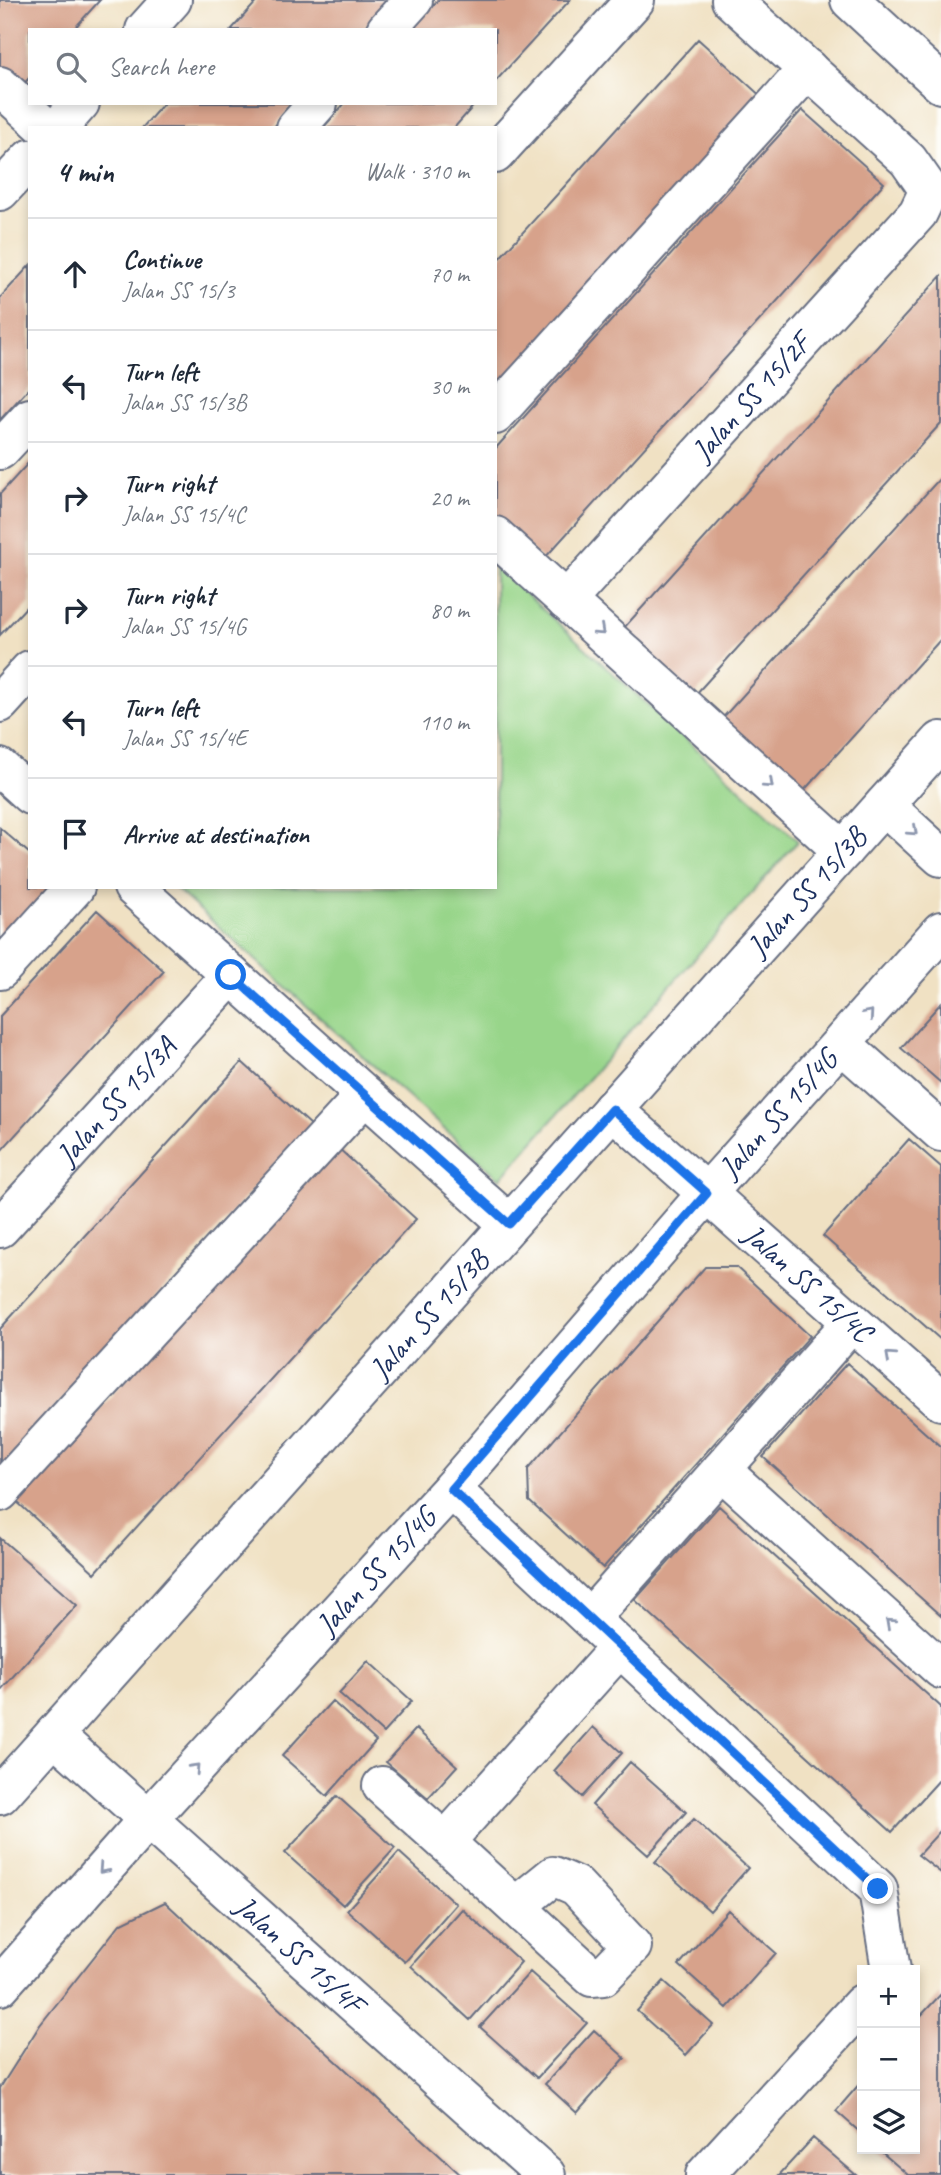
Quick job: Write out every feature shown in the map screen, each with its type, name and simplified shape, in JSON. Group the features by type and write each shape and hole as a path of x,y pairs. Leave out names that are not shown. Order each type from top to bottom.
{"street":[{"path":"147,28 172,0"},
{"path":"388,28 413,0"},
{"path":"497,152 635,0"},
{"path":"497,413 808,69 731,0"},
{"path":"862,4 941,83"},
{"name":"Jalan SS 15/2F","path":"566,601 918,213 929,190 908,160 808,69"},
{"path":"0,86 45,126"},
{"path":"60,126 77,105"},
{"path":"298,126 316,105"},
{"path":"0,191 28,161"},
{"path":"0,450 28,420"},
{"path":"497,538 843,851"},
{"path":"0,703 28,672"},
{"name":"Jalan SS 15/3B","path":"0,1795 941,741"},
{"path":"0,768 28,793"},
{"path":"884,805 941,857"},
{"path":"0,970 73,889"},
{"path":"135,889 509,1224"},
{"name":"Jalan SS 15/4G","path":"0,1986 149,1818 451,1489 707,1193 941,931"},
{"name":"Jalan SS 15/3A","path":"0,1228 231,975"},
{"path":"842,1044 941,1132"},
{"path":"0,1492 365,1095"},
{"name":"Jalan SS 15/4C","path":"612,1109 941,1401"},
{"path":"590,1618 852,1322"},
{"path":"721,1470 941,1668"},
{"path":"451,1489 878,1889 890,1965"},
{"path":"445,1842 620,1647"},
{"name":"Jalan SS 15/4F","path":"54,1734 546,2175"},
{"path":"382,1786 516,1906"},
{"path":"705,2175 857,2009"}],"green space":[{"path":"497,568 798,841 500,1179 176,889 497,889"}],"building":[{"path":"0,0 100,0 75,28 28,28 28,79 21,87 0,68"},
{"path":"258,0 389,0 364,28 233,28"},
{"path":"438,0 570,0 497,80 497,28 413,28"},
{"path":"698,39 764,99 497,395 497,261"},
{"path":"162,105 293,105 275,126 144,126"},
{"path":"343,105 474,105 456,126 325,126"},
{"path":"802,110 884,183 543,560 497,519 497,447"},
{"path":"28,267 28,389 0,420 0,298"},
{"path":"941,276 941,423 695,695 622,630"},
{"path":"28,463 28,605 0,635 0,494"},
{"path":"941,477 941,639 799,796 718,723"},
{"path":"0,828 28,852 28,889 57,889 0,953"},
{"path":"97,910 164,971 0,1152 0,1016"},
{"path":"941,1003 941,1083 901,1048"},
{"path":"242,1062 311,1125 0,1469 0,1329"},
{"path":"909,1139 941,1167 941,1340 823,1236"},
{"path":"337,1147 416,1219 95,1573 16,1501"},
{"path":"705,1267 736,1267 810,1336 603,1568 529,1501 528,1469"},
{"path":"847,1363 941,1447 941,1616 763,1457"},
{"path":"719,1506 941,1707 941,1778 892,1832 635,1600"},
{"path":"0,1538 77,1605 0,1691"},
{"path":"368,1661 412,1701 383,1733 339,1693"},
{"path":"332,1701 376,1741 327,1796 282,1756"},
{"path":"593,1727 622,1753 582,1797 554,1771"},
{"path":"416,1729 457,1766 428,1798 386,1762"},
{"path":"630,1762 686,1812 648,1855 592,1805"},
{"path":"337,1796 395,1848 343,1905 285,1853"},
{"path":"694,1819 748,1868 710,1911 655,1862"},
{"path":"941,1830 941,1873 918,1855"},
{"path":"399,1852 456,1904 405,1962 347,1910"},
{"path":"165,1902 461,2175 0,2175 0,2088 40,2025 120,1924"},
{"path":"462,1909 521,1962 470,2020 411,1966"},
{"path":"728,1910 776,1953 727,2008 679,1965"},
{"path":"530,1972 587,2023 537,2078 480,2027"},
{"path":"664,1981 713,2025 686,2055 637,2011"},
{"path":"941,1994 941,2175 908,2175 884,2154 920,2154 920,2017"},
{"path":"594,2030 625,2058 577,2113 545,2084"},
{"path":"857,2087 857,2130 836,2111"},
{"path":"813,2138 856,2175 779,2175"}],"route":[{"path":"231,975 509,1224 612,1109 707,1193 451,1489 878,1889"}]}
